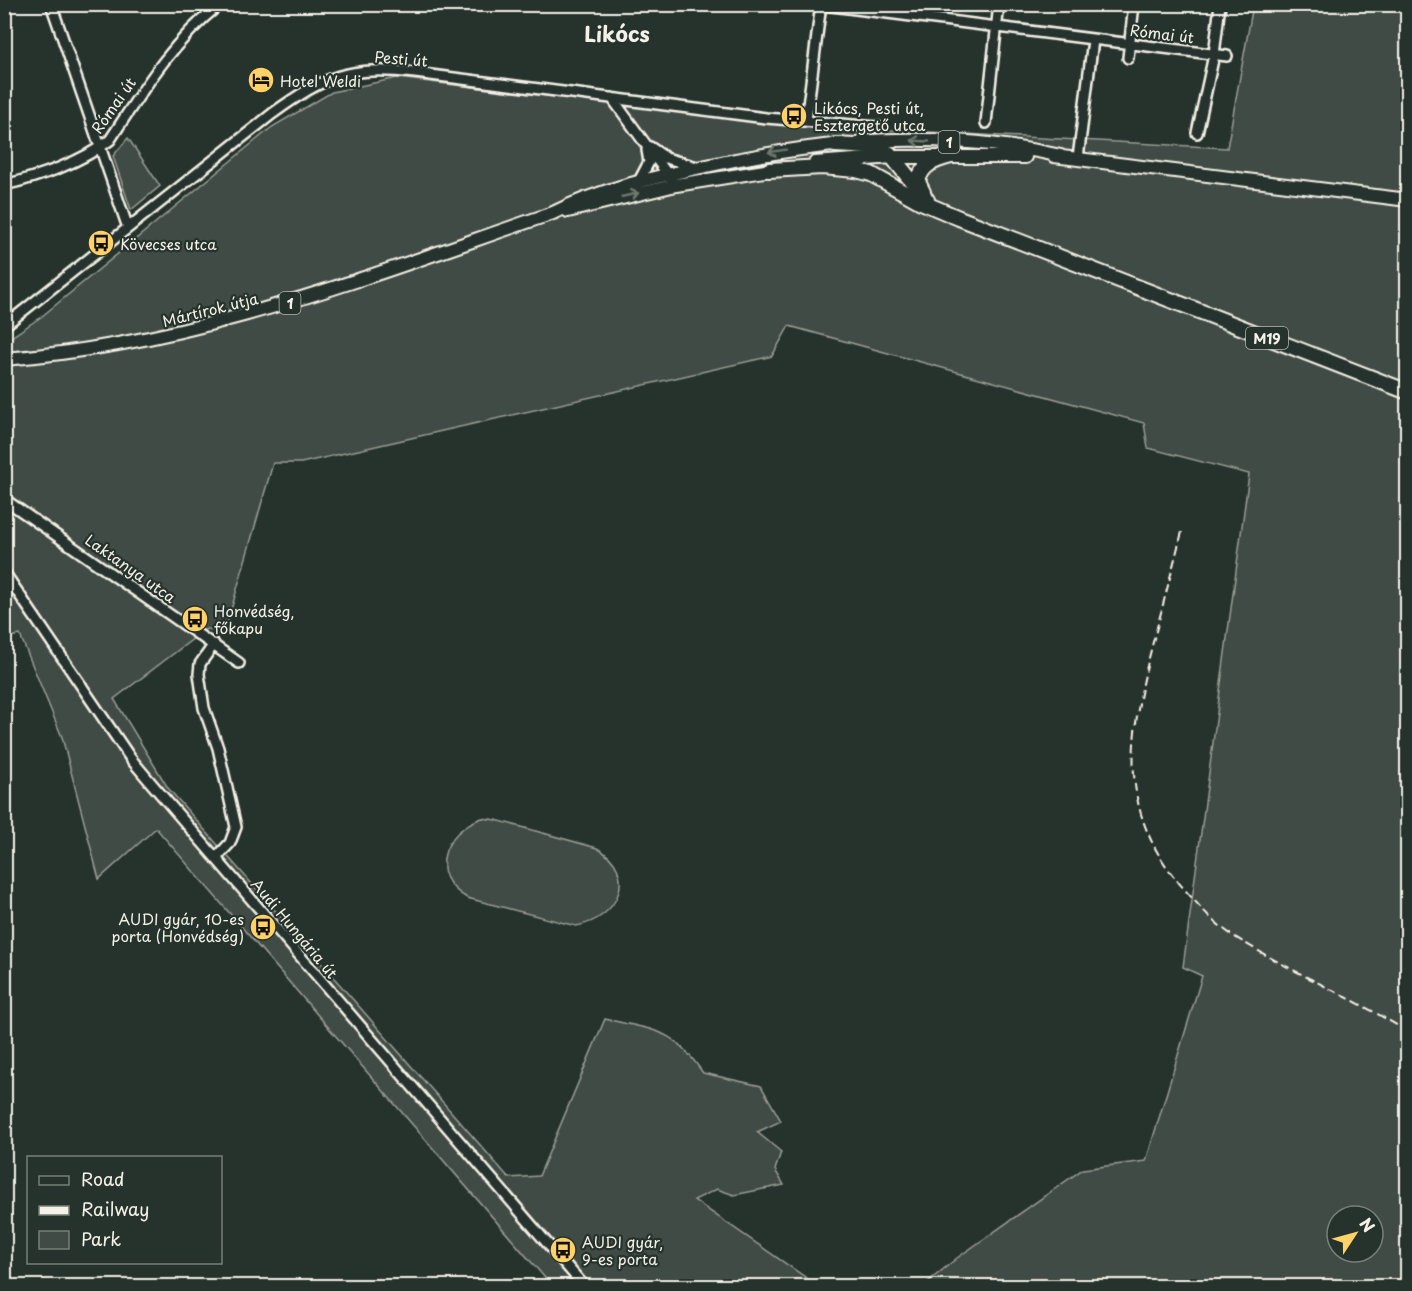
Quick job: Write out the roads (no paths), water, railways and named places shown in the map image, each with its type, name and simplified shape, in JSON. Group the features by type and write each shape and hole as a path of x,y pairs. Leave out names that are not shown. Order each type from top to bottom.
{"highway":[{"path":"835,145 879,148 893,157 914,186 933,205"},
{"path":"933,205 923,191 919,177 932,162 951,156"},
{"path":"769,170 822,167 856,170 871,174 909,196 933,205"},
{"name":"M19","path":"933,205 959,218 1407,392"}],"main road":[{"name":"1","path":"553,213 589,196 639,181 754,155 835,145 906,140 949,142 1407,200"},
{"name":"1","path":"553,213 676,185 825,161 893,157 1061,156"},
{"name":"Mártírok útja","path":"4,359 116,346 230,321 553,213"}],"street":[{"path":"51,4 128,228"},
{"name":"Római út","path":"4,186 51,170 100,148 110,140 161,62 184,35 220,4"},
{"path":"986,123 999,4"},
{"path":"1128,58 1134,4"},
{"path":"1197,133 1214,55 1220,4"},
{"path":"806,121 819,5"},
{"name":"Római út","path":"819,5 996,29 1227,56"},
{"path":"1078,158 1093,40"},
{"name":"Pesti út","path":"4,326 303,92 333,77 350,72 377,70 415,73 806,121 878,127"},
{"path":"612,98 676,185"},
{"path":"642,139 666,158 699,168"},
{"path":"639,181 649,162 642,139"},
{"name":"Laktanya utca","path":"4,499 239,663"},
{"name":"Audi Hungária út","path":"4,572 131,759 584,1287"},
{"path":"214,644 200,664 199,674 204,708 218,748 236,828 230,843 217,857"}],"railway":[{"path":"1182,532 1145,676 1134,741 1134,772 1138,802 1148,832 1163,862 1186,891 1225,930 1253,948 1408,1032"}],"place":[{"name":"Hotel Weldi","path":"261,80"},
{"name":"Likócs, Pesti út, Esztergető utca","path":"794,116"},
{"name":"Kövecses utca","path":"101,243"},
{"name":"Honvédség, főkapu","path":"195,619"},
{"name":"AUDI gyár, 10-es porta (Honvédség)","path":"263,927"},
{"name":"AUDI gyár, 9-es porta","path":"563,1250"}],"district":[{"name":"Likócs","path":"617,33"}]}
